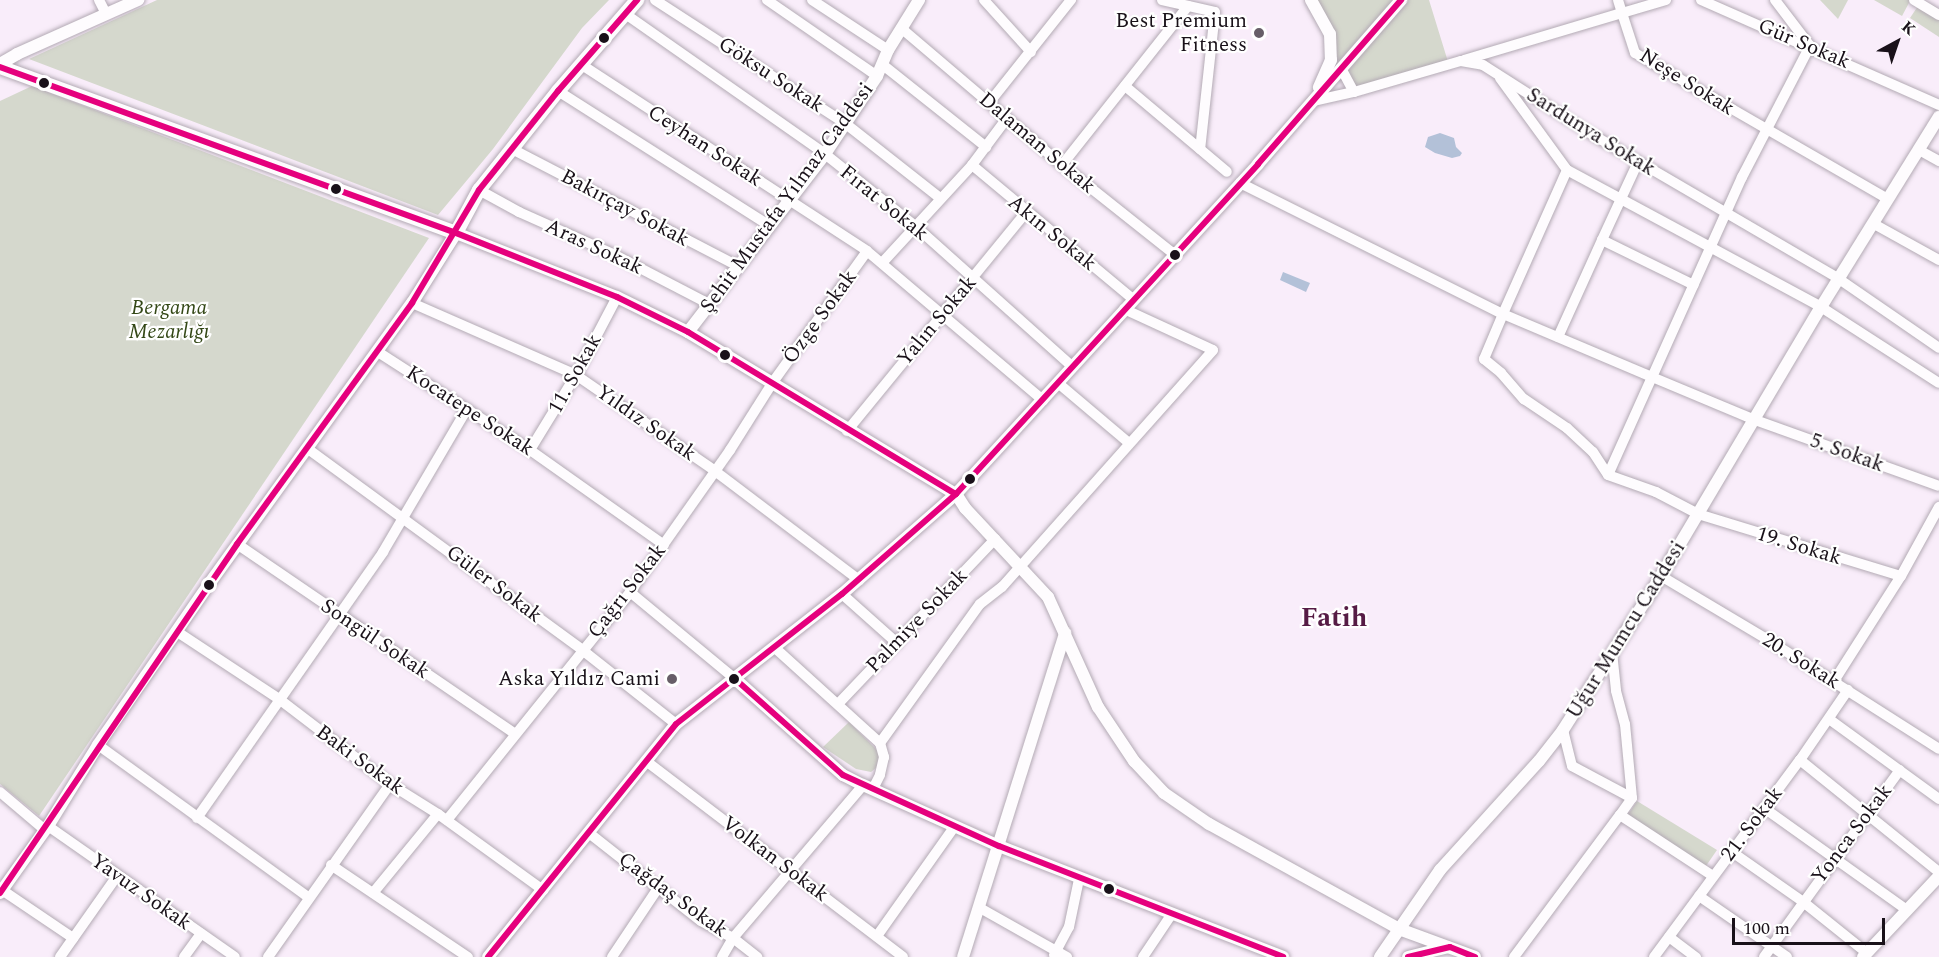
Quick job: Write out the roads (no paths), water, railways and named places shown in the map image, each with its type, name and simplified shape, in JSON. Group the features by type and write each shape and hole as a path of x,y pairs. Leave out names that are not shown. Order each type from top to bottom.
{"main road":[{"path":"0,66 456,233 479,190 558,91 637,0"}],"street":[{"path":"99,0 106,15"},
{"path":"0,66 17,54 138,0"},
{"name":"Göksu Sokak","path":"655,0 846,124 940,198"},
{"path":"767,0 880,71 986,147"},
{"path":"812,0 888,50"},
{"name":"Şehit Mustafa Yılmaz Caddesi","path":"688,332 846,124 880,71 888,50 919,0"},
{"path":"984,0 1031,52"},
{"path":"989,103 1071,0"},
{"path":"1162,0 1215,12 1200,149"},
{"path":"1311,0 1330,34 1331,60 1313,101"},
{"path":"488,957 676,724 842,594 956,494 1240,183 1313,101 1393,5 1401,0"},
{"name":"Neşe Sokak","path":"1618,0 1635,53 1766,131 1888,199"},
{"path":"1313,101 1354,92 1666,0"},
{"name":"Gür Sokak","path":"1701,0 1810,46 1939,105"},
{"path":"1608,475 1726,214 1810,46 1775,0"},
{"path":"1914,0 1939,15"},
{"path":"1062,165 1188,6"},
{"name":"Fırat Sokak","path":"624,13 825,154 914,225 1073,367"},
{"name":"Dalaman Sokak","path":"901,28 1062,165 1175,255"},
{"name":"Sardunya Sokak","path":"1461,61 1483,65 1496,72 1638,162 1839,279 1939,348"},
{"name":"Ceyhan Sokak","path":"582,66 867,251 1044,400"},
{"path":"1341,68 1354,92"},
{"path":"1496,72 1567,170 1821,306 1939,383"},
{"path":"1125,86 1227,172"},
{"path":"558,91 768,225"},
{"name":"Uğur Mumcu Caddesi","path":"1380,957 1440,870 1539,761 1563,730 1661,576 1821,306 1939,117"},
{"path":"882,263 914,225 972,165 1007,118"},
{"name":"Bakırçay Sokak","path":"512,149 738,266"},
{"path":"1919,150 1939,161"},
{"path":"1558,336 1638,162"},
{"name":"Akın Sokak","path":"972,165 1133,299"},
{"path":"1567,170 1484,359 1501,373 1524,399 1567,428 1593,452 1608,475"},
{"name":"5. Sokak","path":"1240,183 1503,314 1755,420 1939,486"},
{"name":"Aras Sokak","path":"479,190 519,212 613,254 709,304"},
{"name":"Yalın Sokak","path":"847,430 1026,212"},
{"path":"1874,224 1939,260"},
{"path":"73,938 1,892 47,828 98,745 176,631 378,352 456,233 617,297 688,332 956,494 965,508 1048,597 1098,707 1116,738 1146,777 1164,793 1209,824 1399,929 1475,957"},
{"path":"1602,240 1694,285"},
{"name":"Özge Sokak","path":"773,382 867,251"},
{"name":"11. Sokak","path":"530,450 576,375 617,297"},
{"name":"Yıldız Sokak","path":"412,303 576,375 715,471 859,580"},
{"path":"880,743 980,604 1002,587 1021,567 1213,350 1124,309"},
{"name":"Kocatepe Sokak","path":"378,352 530,450 664,545"},
{"name":"Çağrı Sokak","path":"373,893 514,733 630,592 715,471 773,382"},
{"path":"1058,383 1129,443"},
{"path":"197,818 279,699 341,616 404,517 467,409"},
{"name":"Güler Sokak","path":"308,449 404,517 581,649 676,724"},
{"name":"19. Sokak","path":"1608,475 1656,492 1698,514 1901,576"},
{"path":"1834,681 1901,576 1939,507"},
{"name":"Palmiye Sokak","path":"838,704 995,539"},
{"name":"Songül Sokak","path":"237,544 514,733"},
{"name":"20. Sokak","path":"1661,576 1939,748"},
{"path":"630,592 734,678 843,775 999,846 1283,957"},
{"path":"842,594 897,643"},
{"name":"Baki Sokak","path":"176,631 279,699 390,784 442,817 543,890"},
{"path":"963,957 1065,633"},
{"path":"722,957 733,938 792,870 880,776 884,757 880,743 774,647"},
{"path":"1514,957 1632,798 1625,724 1617,691 1612,652"},
{"name":"21. Sokak","path":"1654,957 1800,760 1848,690"},
{"path":"1829,719 1939,799"},
{"path":"1563,730 1572,766 1632,798"},
{"path":"98,745 309,897"},
{"path":"1800,760 1939,872"},
{"name":"Volkan Sokak","path":"646,761 877,936 888,952 903,957"},
{"name":"Yonca Sokak","path":"1764,957 1802,901 1900,770"},
{"path":"268,957 390,784"},
{"name":"Yavuz Sokak","path":"0,792 47,828 235,957"},
{"path":"1764,808 1906,910"},
{"path":"1620,815 1713,876"},
{"path":"877,936 955,826"},
{"name":"Çağdaş Sokak","path":"589,833 701,921 733,938 757,957"},
{"path":"1732,852 1802,901 1865,955 1939,876"},
{"path":"331,865 468,957"},
{"path":"60,957 117,876"},
{"path":"1055,954 1069,927 1079,879"},
{"path":"612,957 658,888"},
{"path":"1699,896 1786,957"},
{"path":"980,908 1055,954 1068,957"},
{"path":"1143,957 1172,915"},
{"path":"184,957 201,934"},
{"path":"1669,937 1696,957"},
{"path":"1408,957 1450,947"}],"water":[{"path":"1440,133 1454,138 1456,147 1462,153 1460,156 1452,158 1425,147 1428,137"},
{"path":"1283,272 1310,283 1306,292 1280,280"}],"place":[{"name":"Best Premium Fitness","path":"1259,33"},
{"name":"Aska Yıldız Cami","path":"672,679"}],"district":[{"name":"Fatih","path":"1334,619"}],"park label":[{"name":"Bergama Mezarlığı","path":"169,320"}]}
